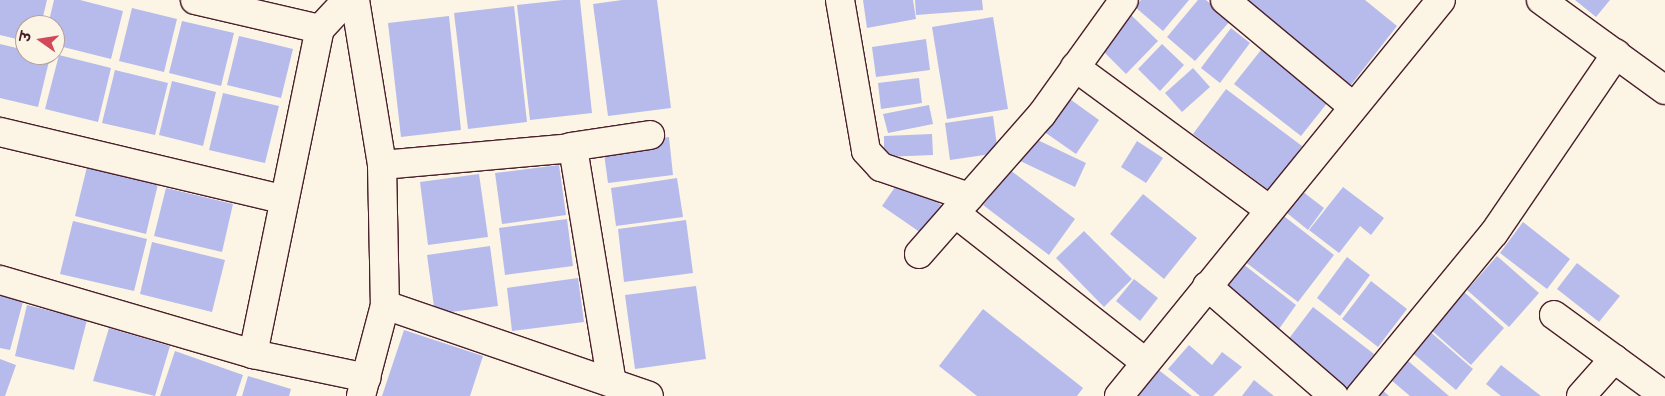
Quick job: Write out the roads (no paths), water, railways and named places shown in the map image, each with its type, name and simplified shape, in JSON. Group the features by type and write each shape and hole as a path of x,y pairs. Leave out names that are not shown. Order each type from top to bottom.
{"street":[{"path":"195,0 320,29"},
{"path":"253,354 282,199 320,29 347,0"},
{"path":"0,280 364,387 386,305 382,165 355,0"},
{"path":"840,0 866,151 881,167 962,205 1145,362"},
{"path":"919,254 1042,114 1124,0"},
{"path":"1225,0 1352,106"},
{"path":"1119,396 1268,209 1441,0"},
{"path":"1541,0 1665,90"},
{"path":"1360,396 1494,233 1616,54"},
{"path":"1075,68 1268,209"},
{"path":"0,132 282,199"},
{"path":"382,165 570,147 650,135"},
{"path":"570,147 574,150 612,383"},
{"path":"1207,286 1334,396"},
{"path":"386,305 649,396"},
{"path":"1554,315 1665,396"},
{"path":"1581,396 1614,359"}]}
